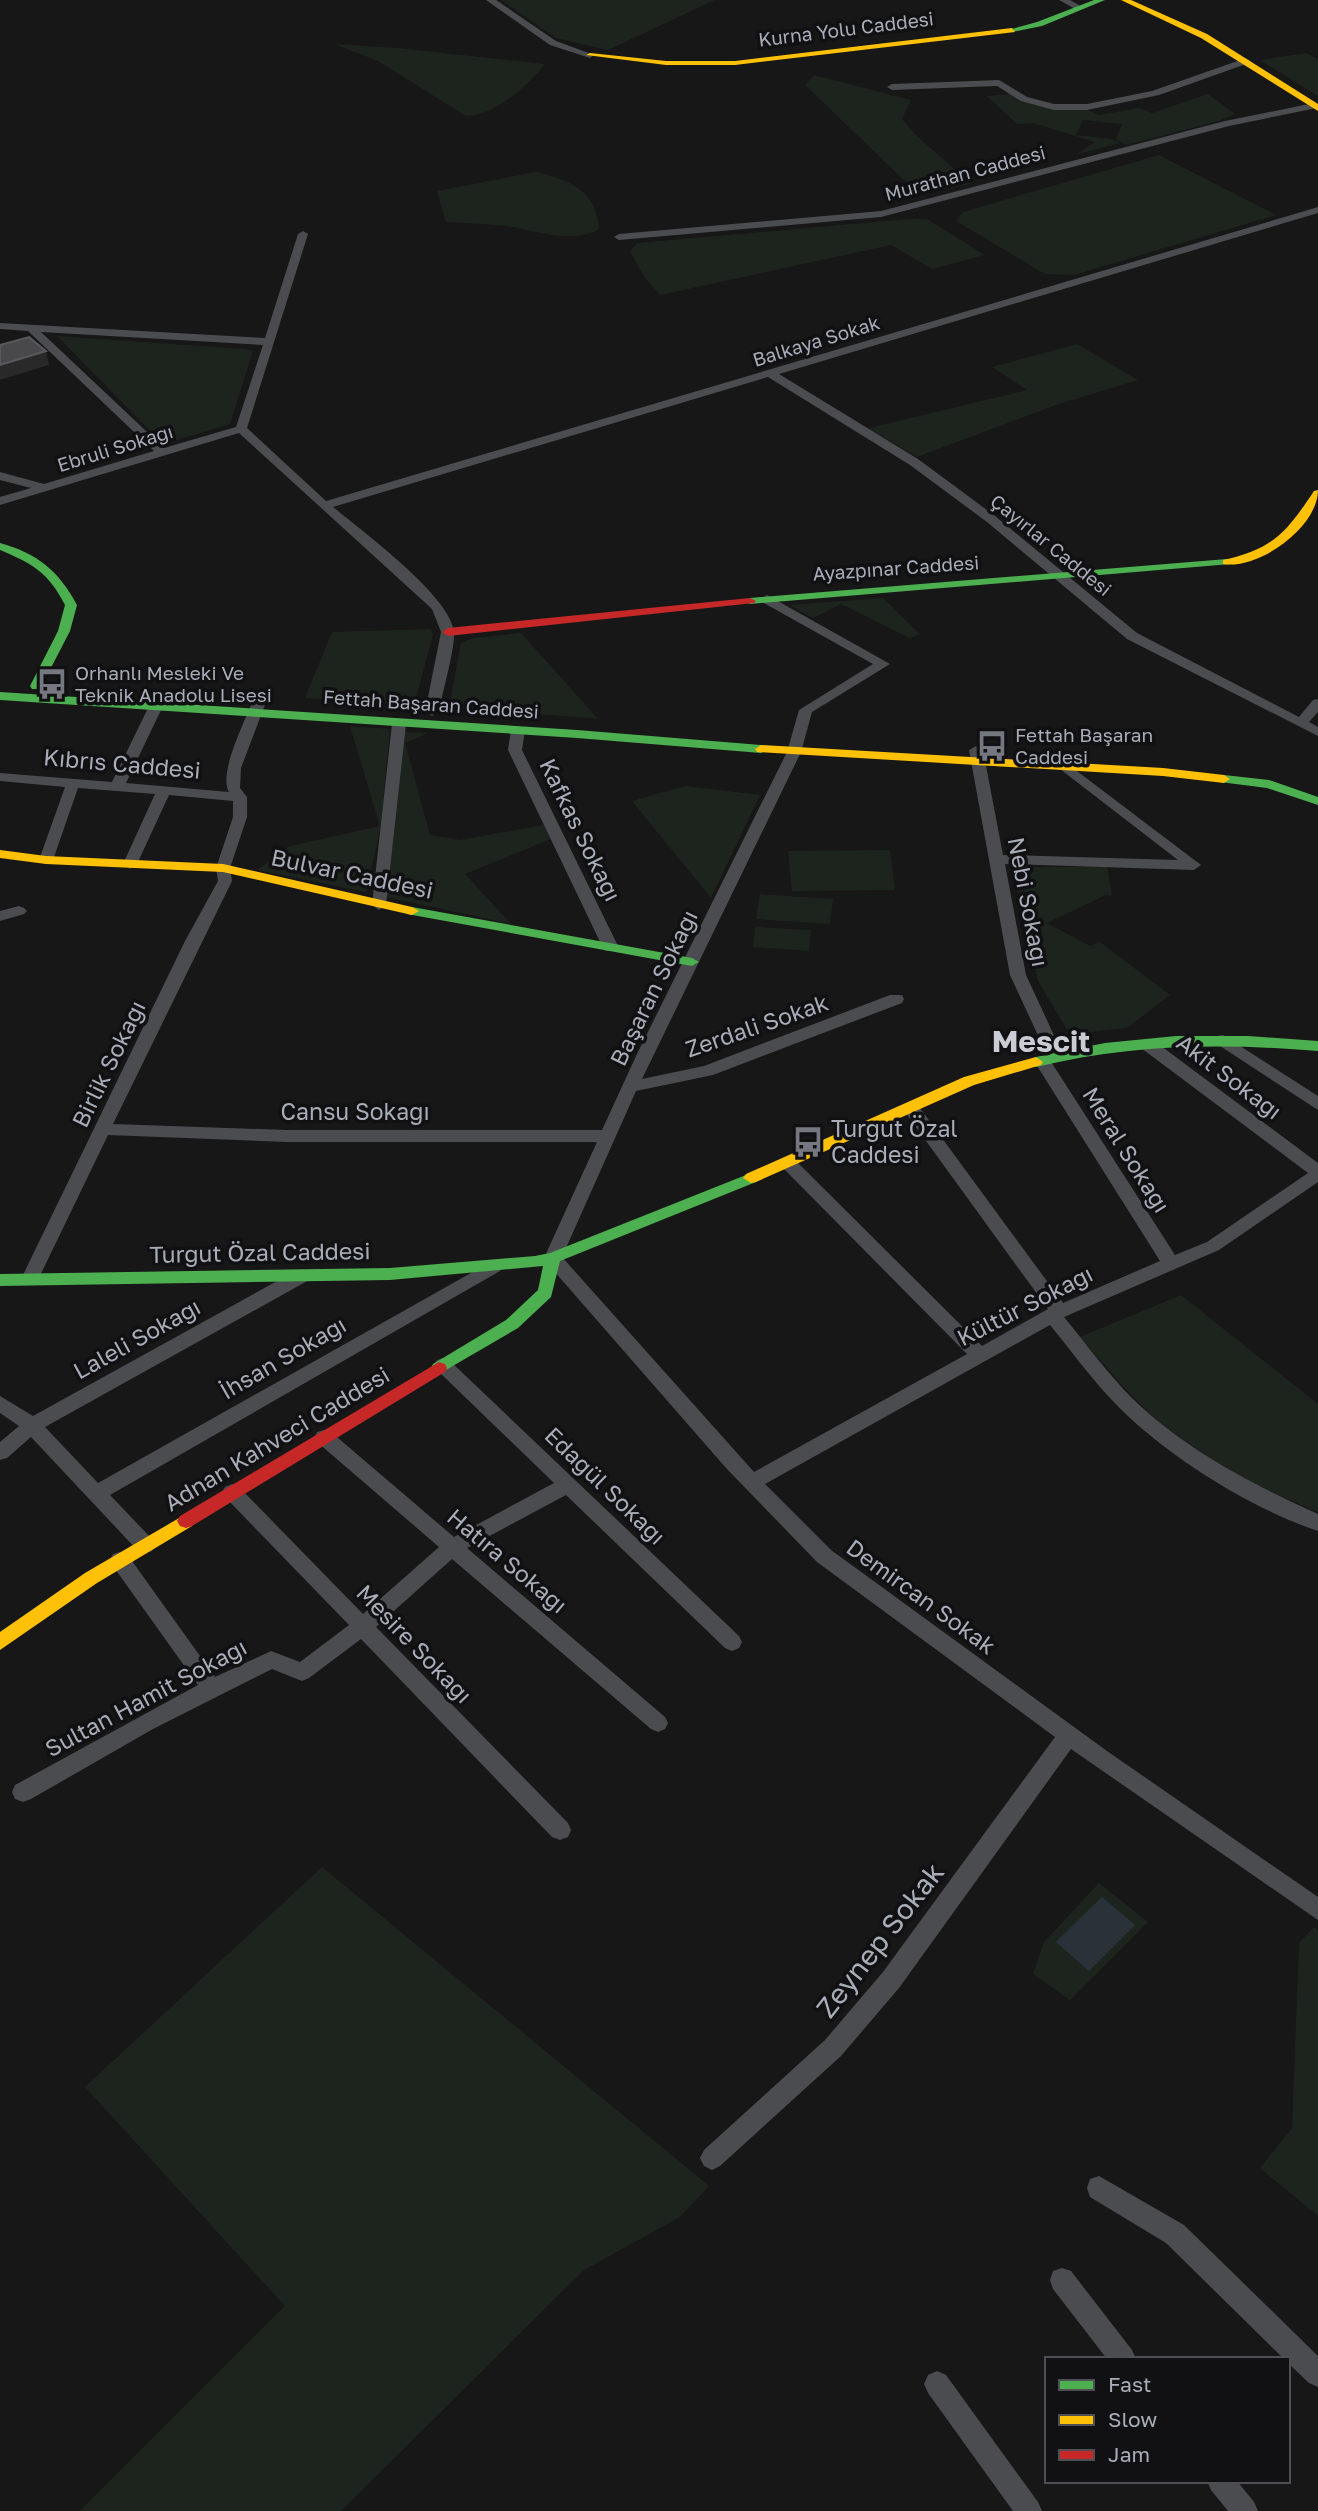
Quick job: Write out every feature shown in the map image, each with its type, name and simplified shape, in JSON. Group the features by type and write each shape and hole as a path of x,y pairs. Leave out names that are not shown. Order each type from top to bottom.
{"street":[{"path":"490,0 553,43 590,55"},
{"path":"1062,0 1080,8"},
{"name":"Kurna Yolu Caddesi","path":"590,55 682,64 756,61 1016,30 1101,0"},
{"path":"1125,0 1204,36 1316,107"},
{"path":"892,87 999,83 1018,96 1048,104 1070,107 1103,106 1133,100 1246,61"},
{"name":"Murathan Caddesi","path":"619,237 881,214 1228,123 1316,107"},
{"name":"Balkaya Sokak","path":"324,506 769,373 1302,220 1318,210"},
{"path":"303,234 241,429 324,506 381,552 438,607 448,632 432,712"},
{"path":"0,326 269,342"},
{"path":"32,328 162,453"},
{"name":"Çayırlar Caddesi","path":"769,373 914,462 998,525 1132,636 1318,732"},
{"name":"Ebruli Sokağı","path":"0,501 241,429"},
{"path":"0,475 46,488"},
{"name":"Ayazpınar Caddesi","path":"448,632 767,599 1248,560 1271,551 1288,539 1316,501"},
{"path":"0,546 41,563 61,584 71,605 64,631 36,685"},
{"name":"Başaran Sokağı","path":"553,1258 630,1087 796,745 806,710 883,664 767,599"},
{"name":"Fettah Başaran Caddesi","path":"0,683 257,707 399,724 977,756 1154,761 1258,775 1318,790"},
{"name":"Fettah Başaran Caddesi","path":"0,696 155,708 257,707 432,712 796,745"},
{"path":"1301,723 1318,703"},
{"name":"Birlik Sokağı","path":"30,1279 225,881 223,868 240,817 240,797 233,788 234,768 257,707"},
{"path":"117,787 155,708"},
{"path":"379,905 399,724"},
{"name":"Kafkas Sokağı","path":"518,730 515,750 611,948"},
{"name":"Fettah Başaran Caddesi","path":"977,756 1269,784 1318,801"},
{"name":"Nebi Sokağı","path":"977,756 1018,975 1049,1059"},
{"path":"995,859 1194,865 1065,766"},
{"name":"Kıbrıs Caddesi","path":"0,776 240,797"},
{"path":"46,860 73,783"},
{"path":"130,864 164,791"},
{"name":"Bulvar Caddesi","path":"0,854 46,860 223,868 379,905 692,962"},
{"path":"0,916 19,911"},
{"name":"Zerdali Sokak","path":"630,1087 707,1070 897,999"},
{"path":"1223,1040 1318,1104"},
{"name":"Turgut Özal Caddesi","path":"0,1280 390,1274 553,1258 788,1163 969,1081 1049,1059 1147,1044 1223,1040 1318,1046"},
{"name":"Akit Sokağı","path":"1147,1044 1318,1173"},
{"name":"Meral Sokağı","path":"1049,1059 1171,1264"},
{"path":"911,1108 1056,1313 1126,1404 1169,1440 1242,1488 1318,1523"},
{"name":"Cansu Sokağı","path":"102,1129 287,1136 607,1136"},
{"path":"788,1163 980,1355"},
{"name":"Kültür Sokağı","path":"752,1482 1056,1313 1213,1246 1318,1173"},
{"name":"Adnan Kahveci Caddesi","path":"0,1642 120,1560 512,1324 545,1293 553,1258"},
{"name":"Demircan Sokak","path":"553,1258 752,1482 824,1556 1069,1735 1318,1910"},
{"name":"İhsan Sokağı","path":"96,1493 495,1265"},
{"name":"Laleli Sokağı","path":"0,1453 32,1425 303,1275"},
{"name":"Edagül Sokağı","path":"443,1365 732,1642"},
{"path":"0,1403 32,1425 145,1545"},
{"name":"Hatıra Sokağı","path":"324,1437 659,1723"},
{"name":"Sultan Hamit Sokağı","path":"23,1792 211,1687 271,1660 302,1672 363,1626 452,1547 568,1485"},
{"name":"Mesire Sokağı","path":"232,1492 561,1830"},
{"path":"120,1560 211,1687"},
{"name":"Zeynep Sokak","path":"712,2158 833,2048 891,1980 1069,1735"},
{"path":"1100,2188 1175,2234 1318,2374"},
{"path":"1062,2280 1121,2357"},
{"path":"937,2384 1029,2511"},
{"path":"1222,2483 1245,2511"}],"shaded area":[{"path":"501,0 715,0 608,50 556,38"},
{"path":"334,44 545,64 510,98 488,111 466,116 378,61"},
{"path":"1306,53 1318,59 1318,96 1260,60"},
{"path":"814,75 911,100 902,119 971,184 932,190 909,185 805,85"},
{"path":"1011,94 1031,103 1084,108 1099,115 1139,108 1152,113 1208,94 1235,114 1219,121 1126,145 1116,139 1122,124 1083,120 1076,135 1112,139 1120,143 1075,155 1095,142 1033,123 1017,124 987,96"},
{"path":"1159,155 1276,215 1074,275 1045,274 956,221 963,212"},
{"path":"536,172 570,183 587,196 597,216 599,229 588,234 565,236 507,226 446,222 437,191"},
{"path":"927,219 985,255 932,269 891,245 660,295 643,275 630,251 637,243"},
{"path":"57,336 253,351 230,424 163,444"},
{"path":"1077,344 1138,380 1056,405 917,457 869,428 1027,390 992,367"},
{"path":"883,598 920,634 910,638 841,604 813,618 789,605"},
{"path":"431,629 433,635 414,705 305,698 332,632"},
{"path":"521,633 598,719 449,707 461,643 473,638"},
{"path":"350,726 390,729 381,826 366,892 257,870 290,846 380,826"},
{"path":"403,732 428,733 405,743 430,835 460,840 544,825 551,839 465,874 511,924 386,897"},
{"path":"685,786 760,795 711,898 632,801"},
{"path":"890,850 895,890 792,891 788,851"},
{"path":"1012,867 1107,867 1112,895 1106,895 1047,923 1090,946 1100,942 1170,995 1127,1028 1078,1033 1066,1028 1038,981"},
{"path":"760,894 833,899 830,924 756,919"},
{"path":"755,927 811,930 809,951 753,947"},
{"path":"1181,1295 1318,1404 1318,1512 1245,1478 1163,1425 1138,1402 1080,1337"},
{"path":"322,1867 709,2186 680,2217 584,2270 341,2511 80,2511 285,2306 85,2087"},
{"path":"1099,1883 1148,1922 1070,2000 1033,1974 1044,1942"},
{"path":"1102,1897 1135,1925 1089,1971 1056,1942"},
{"path":"1314,1927 1318,1930 1318,2216 1260,2168 1292,2128 1299,1943"}],"building":[{"path":"29,337 46,351 0,365 0,345"}],"traffic: fast":[{"path":"1012,30 1039,24 1101,0"},
{"path":"0,546 43,566 57,581 71,605 64,631 36,686"},
{"path":"750,601 1227,562"},
{"path":"0,696 577,734 761,749"},
{"path":"1224,779 1269,784 1318,801"},
{"path":"412,911 692,962"},
{"path":"1036,1062 1105,1048 1176,1041 1248,1041 1318,1046"},
{"path":"0,1280 390,1274 535,1262 553,1258 751,1178"},
{"path":"439,1368 512,1324 545,1293 553,1258"}],"traffic: slow":[{"path":"1125,0 1204,36 1318,108"},
{"path":"590,55 666,63 735,63 1012,30"},
{"path":"1227,562 1257,555 1281,540 1301,519 1318,493"},
{"path":"761,749 1163,772 1224,779"},
{"path":"0,854 46,860 223,868 412,911"},
{"path":"751,1178 969,1081 1036,1062"},
{"path":"0,1642 91,1578 186,1521"}],"traffic: jam":[{"path":"448,632 750,601"},
{"path":"186,1521 439,1368"}],"place":[{"name":"Orhanlı Mesleki Ve Teknik Anadolu Lisesi","path":"52,684"},
{"name":"Fettah Başaran Caddesi","path":"992,746"},
{"name":"Turgut Özal Caddesi","path":"808,1142"}],"district":[{"name":"Mescit","path":"1041,1042"}]}
